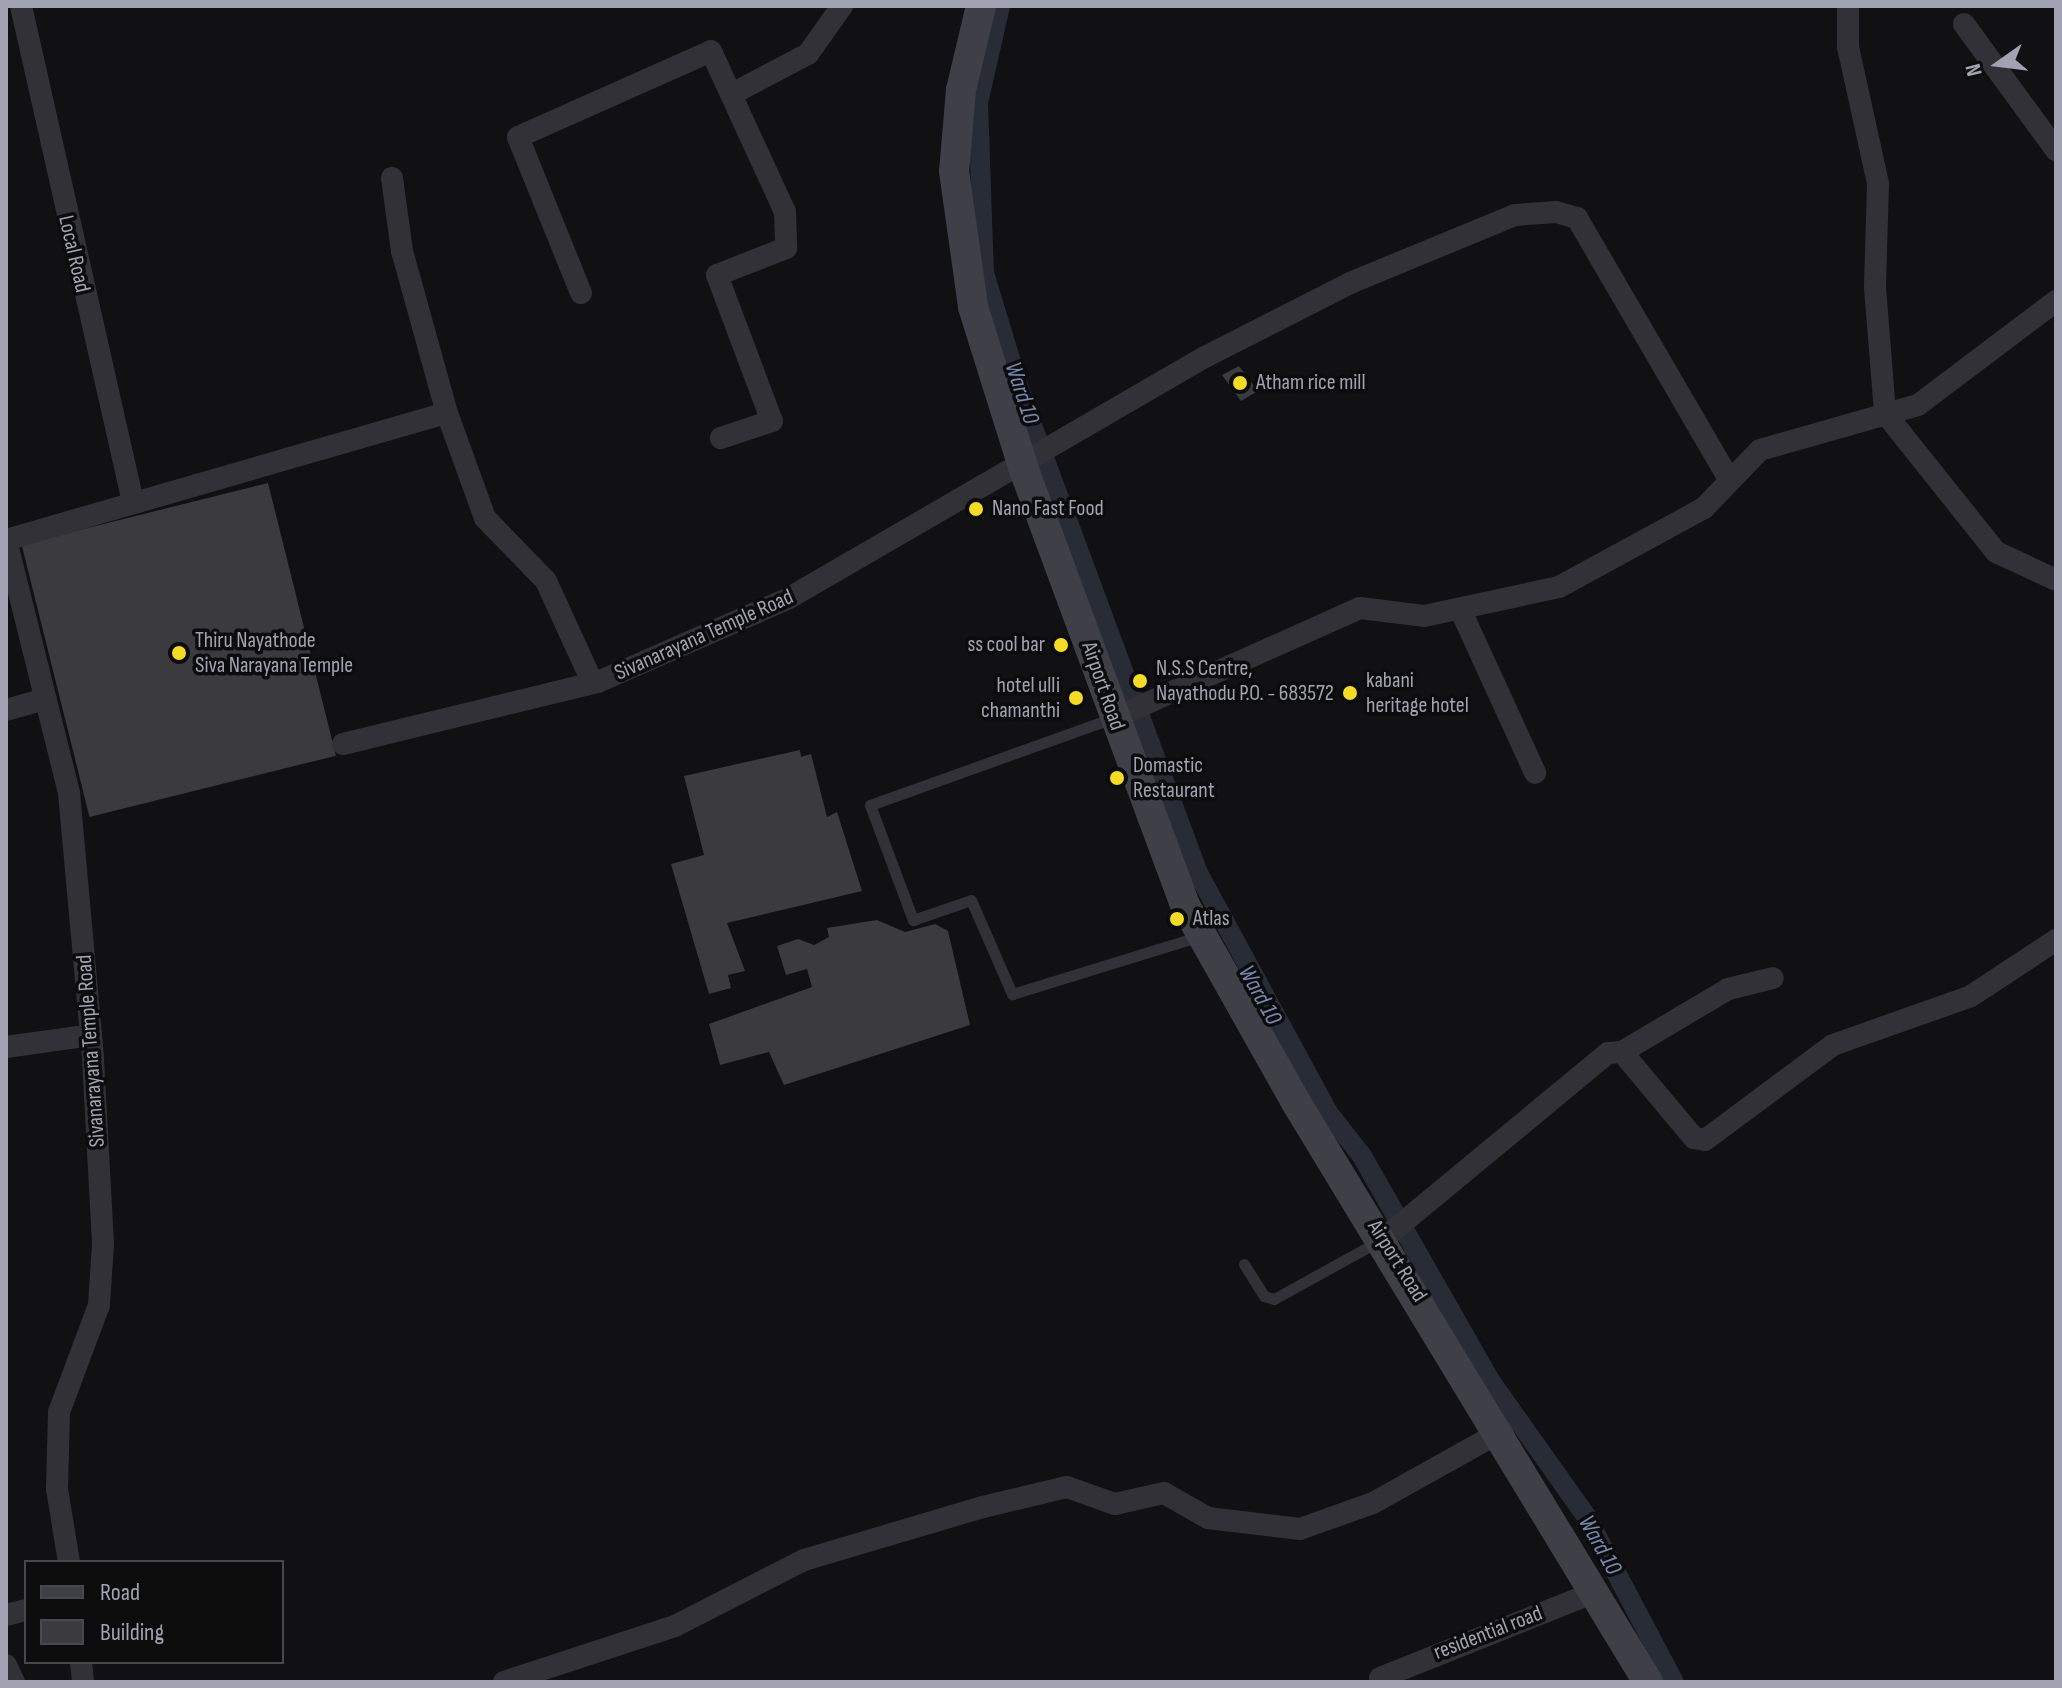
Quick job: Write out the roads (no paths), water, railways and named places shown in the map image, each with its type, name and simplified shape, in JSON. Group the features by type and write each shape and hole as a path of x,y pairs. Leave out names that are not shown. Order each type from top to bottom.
{"main road":[{"name":"Airport Road","path":"981,6 961,90 954,171 973,307 1035,458 1117,716 1201,936 1394,1230 1502,1431 1648,1682"}],"street":[{"name":"Local Road","path":"21,6 133,502"},
{"path":"732,94 808,54 842,6"},
{"path":"1848,6 1848,47 1878,184 1875,288 1885,413 1996,552 2056,580"},
{"path":"1964,24 2056,150"},
{"path":"581,293 518,137 711,51 785,212 786,248 717,275 772,421 721,438"},
{"path":"392,178 402,251 447,413"},
{"name":"Sivanarayana Temple Road","path":"69,1560 57,1489 59,1412 99,1305 103,1244 91,1035 69,793 6,540 447,413 485,518 546,581 590,677 598,682 789,598 1350,283 1515,215 1556,212 1577,218 1730,481"},
{"path":"1117,716 1360,608 1424,616 1461,611 1582,575 1704,508 1760,450 1918,405 2056,301"},
{"path":"1461,611 1535,773"},
{"path":"343,744 598,682"},
{"path":"6,710 45,699"},
{"path":"1622,1052 1694,1138 1705,1140 1833,1045 1971,996 2056,940"},
{"path":"1394,1230 1608,1053 1622,1052 1728,989 1773,978"},
{"path":"6,1047 91,1035"},
{"path":"504,1682 675,1626 804,1560 983,1507 1067,1487 1115,1504 1164,1493 1208,1518 1300,1529 1373,1503 1502,1431"},
{"name":"residential road","path":"1380,1678 1597,1591"},
{"path":"6,1665 14,1682"}],"lane":[{"path":"1117,716 870,805 913,920 971,900 1012,994 1201,936"},
{"path":"1244,1264 1264,1296 1274,1299 1394,1230"}],"waterway":[{"name":"Ward 10","path":"1000,6 978,103 984,273 1023,401 1198,873 1329,1114 1362,1156 1489,1379 1586,1516 1674,1682"}],"place":[{"name":"Atham rice mill","path":"1240,383"},
{"name":"Nano Fast Food","path":"976,509"},
{"name":"ss cool bar","path":"1061,645"},
{"name":"Thiru Nayathode Siva Narayana Temple","path":"179,653"},
{"name":"N.S.S Centre, Nayathodu P.O. - 683572","path":"1140,681"},
{"name":"kabani heritage hotel","path":"1350,693"},
{"name":"hotel ulli chamanthi","path":"1076,698"},
{"name":"Domastic Restaurant","path":"1117,778"},
{"name":"Atlas","path":"1177,919"}]}
